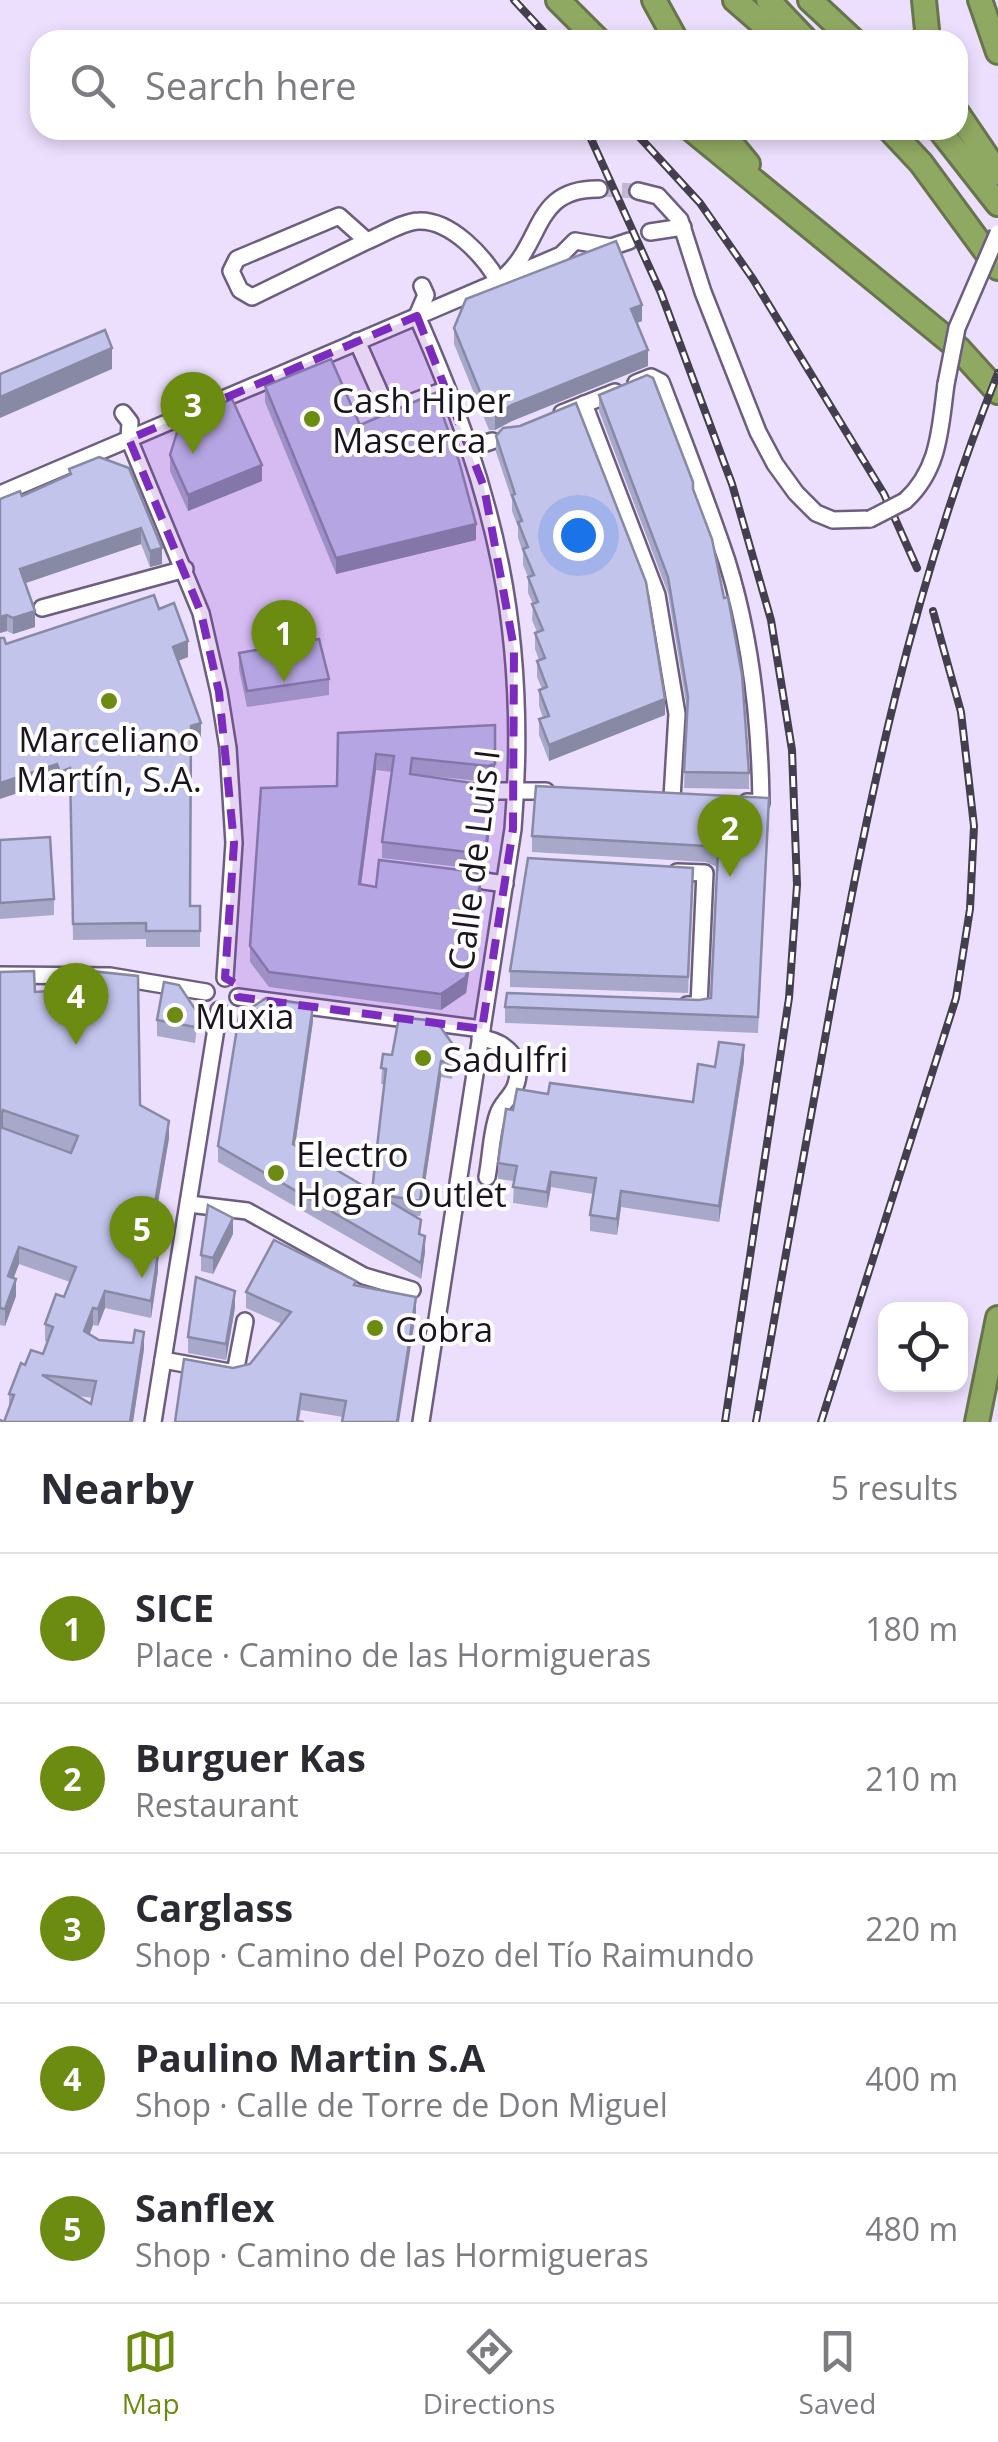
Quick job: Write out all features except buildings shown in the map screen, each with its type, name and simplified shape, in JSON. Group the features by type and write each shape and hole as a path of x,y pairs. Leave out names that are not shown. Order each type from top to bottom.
{"highway":[{"path":"558,0 588,30"},
{"path":"654,0 670,30"},
{"path":"735,0 770,30"},
{"path":"768,0 796,30"},
{"path":"810,0 842,30"},
{"path":"924,0 927,30"},
{"path":"980,0 998,52"},
{"path":"991,0 998,24"},
{"path":"968,129 998,174"},
{"path":"704,140 958,348 998,392"},
{"path":"728,140 810,227"},
{"path":"897,140 921,163 998,268"},
{"path":"948,140 998,204"},
{"path":"977,1422 998,1318"},
{"path":"989,1422 998,1381"}],"street":[{"path":"498,281 520,260 544,212 556,199 576,190 599,189"},
{"path":"638,191 652,193 676,213 758,432 775,464 816,513 845,522 870,518 905,501 922,486 929,472 957,328 998,232"},
{"path":"367,241 338,216 237,259 231,271 240,290 252,297 367,241 419,221 447,230 471,245 498,281"},
{"path":"650,232 682,227"},
{"path":"0,494 561,255 575,241 611,248 628,241"},
{"path":"417,316 426,295 422,286"},
{"name":"Calle de Luis I","path":"417,316 471,448 496,532 509,606 517,694 516,793 508,862 421,1422"},
{"path":"357,341 388,411 448,389"},
{"path":"550,418 651,378 661,382 728,564 740,612 760,747 761,802 725,801"},
{"path":"584,404 657,595 677,714 672,798"},
{"path":"123,413 132,427 129,439 201,613 228,748 234,805 234,881 224,978"},
{"path":"471,448 492,441"},
{"path":"42,608 185,570"},
{"path":"495,791 546,792"},
{"path":"652,797 690,799"},
{"path":"508,862 530,863"},
{"path":"666,871 705,873 699,1005 680,1004"},
{"path":"484,881 505,884"},
{"path":"0,975 58,982 110,976 206,992"},
{"path":"218,1010 207,1000 206,992 216,980 224,978"},
{"path":"218,1010 234,1004 238,996 237,988 224,978"},
{"path":"238,996 481,1034 506,1045 515,1056 518,1073 515,1087 498,1113 487,1177"},
{"path":"487,997 506,998"},
{"path":"153,1422 182,1277 218,1010"},
{"path":"189,1204 247,1211 364,1276 412,1290"},
{"path":"164,1360 235,1373 245,1321"}],"highlighted area":[{"path":"417,316 484,487 514,648 513,829 482,1029 238,997 236,984 225,978 234,843 219,692 201,613 129,439"}],"tunnel":[{"path":"599,189 638,191"}],"railway":[{"path":"514,0 542,30"},
{"path":"592,140 661,293 732,484 771,620 792,750 797,885 789,998 725,1422"},
{"path":"642,140 700,203 753,279 884,494 917,568"},
{"path":"756,1422 875,781 940,534 998,373"},
{"path":"821,1422 956,998 970,909 974,826 961,712 933,611"}],"place":[{"name":"Cash Hiper Mascerca","path":"312,419"},
{"name":"Carglass","path":"193,454"},
{"name":"SICE","path":"284,682"},
{"name":"Marceliano Martín, S.A.","path":"109,701"},
{"name":"Burguer Kas","path":"730,877"},
{"name":"Muxia","path":"175,1015"},
{"name":"Paulino Martin S.A","path":"76,1045"},
{"name":"Sadulfri","path":"423,1058"},
{"name":"Electro Hogar Outlet","path":"276,1173"},
{"name":"Sanflex","path":"142,1278"},
{"name":"Cobra","path":"375,1328"}]}
